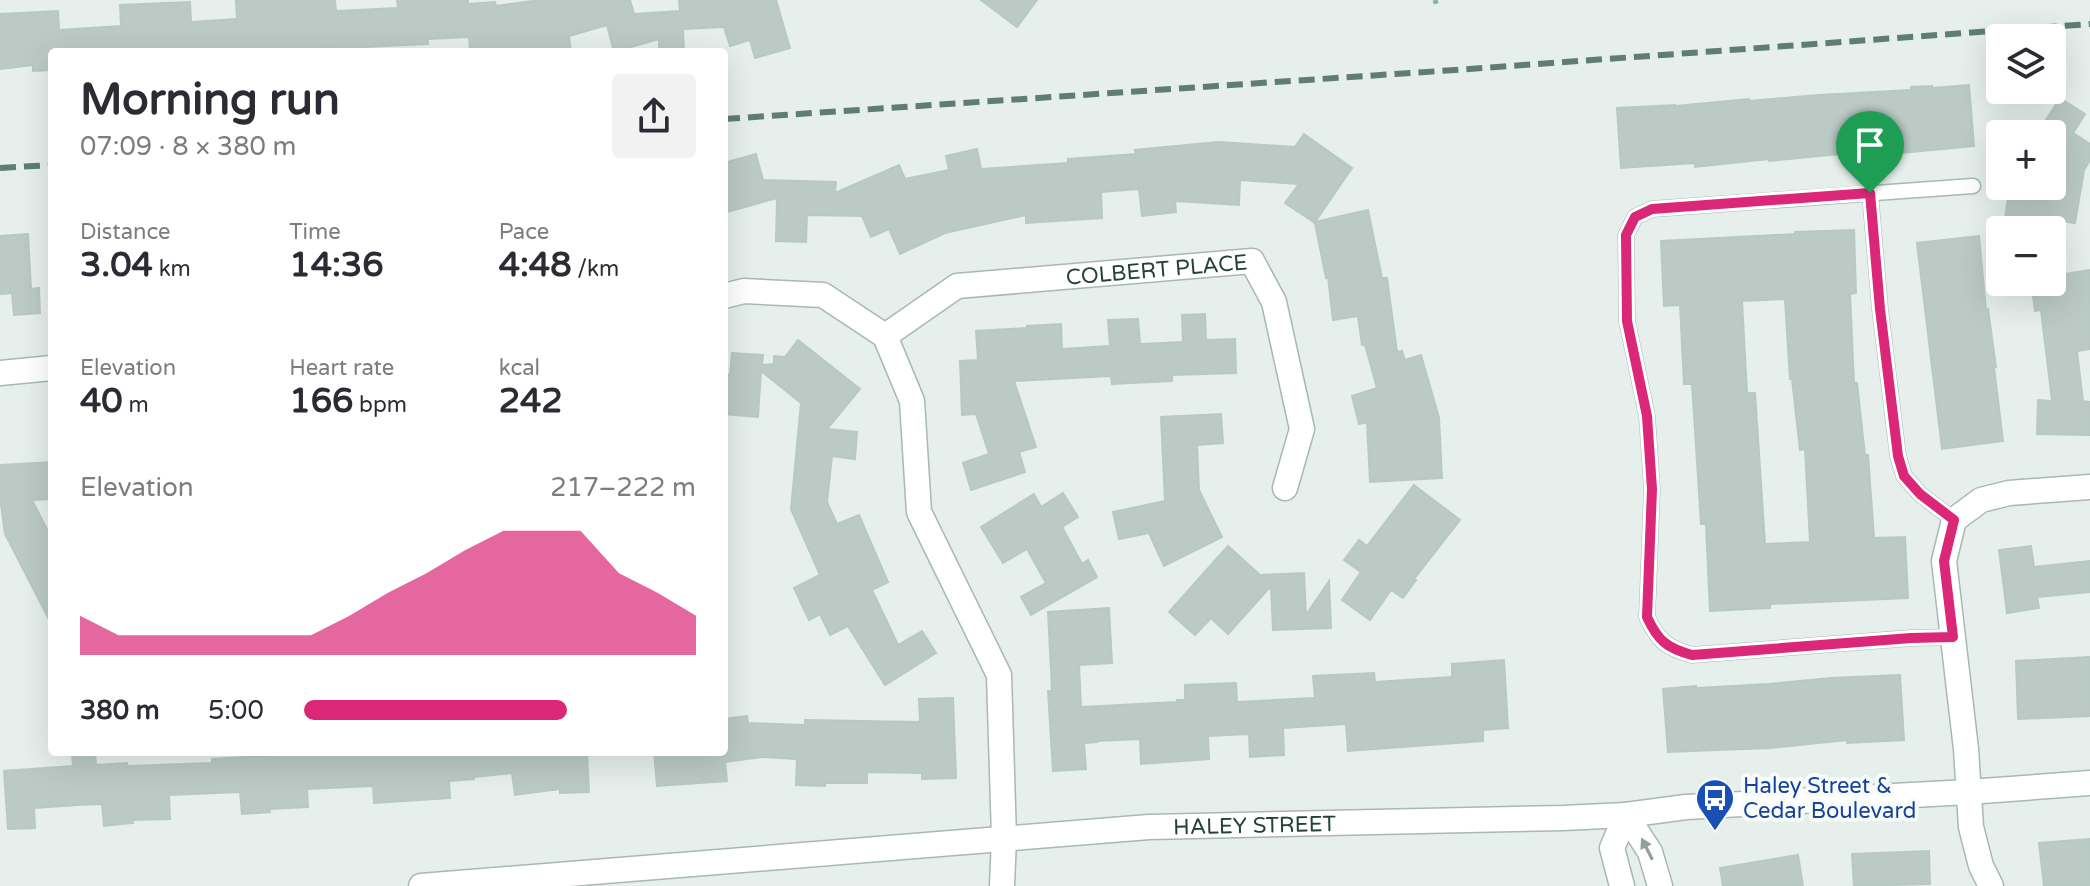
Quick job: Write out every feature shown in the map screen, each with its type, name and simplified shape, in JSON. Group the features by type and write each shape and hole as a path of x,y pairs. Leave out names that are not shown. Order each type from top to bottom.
{"street":[{"name":"COLBERT PLACE","path":"885,336 957,286 1252,261 1274,302 1302,429 1285,488"},
{"path":"728,295 744,291 823,295 885,336 912,401 919,512 999,675 1004,838 1002,886"},
{"path":"0,373 48,368"},
{"path":"1991,886 1981,866 1971,827 1966,749 1944,561 1954,520 1981,500 2009,493 2090,487"},
{"name":"HALEY STREET","path":"421,886 1149,827 1563,818 1626,815 1686,807 2090,783"},
{"path":"1622,886 1612,848 1626,815"},
{"path":"1626,815 1650,852 1660,886"}],"lane":[{"path":"1953,637 1692,655 1673,649 1655,634 1647,617 1652,489 1647,416 1627,321 1626,235 1635,217 1652,209 1973,186"},
{"path":"1870,193 1898,456 1904,476 1924,498 1954,520"}],"path":[{"path":"1435,0 1438,9"}],"building":[{"path":"236,0 335,0 336,11 398,8 397,0 468,0 468,4 495,2 496,6 540,0 630,0 634,14 680,11 679,0 776,0 790,48 755,58 750,40 730,46 724,27 683,29 684,48 659,48 659,39 628,48 613,48 607,25 569,36 570,48 470,48 469,37 428,39 428,44 364,48 48,48 48,70 33,71 33,65 0,69 0,14 58,11 59,30 121,26 120,5 190,2 191,22 237,19"},
{"path":"981,0 1037,0 1017,27"},
{"path":"1969,85 1974,146 1769,159 1695,167 1695,163 1621,168 1617,108"},
{"path":"2066,102 2085,114 2073,133 2090,144 2090,160 2084,170 2075,223 2066,222 2066,216 2005,216 2008,200 2066,200 2066,120 2046,120 2056,104"},
{"path":"1304,134 1352,168 1315,222 1368,210 1382,278 1387,278 1397,352 1402,351 1405,360 1421,355 1439,418 1442,478 1370,482 1367,422 1359,424 1352,396 1377,388 1365,345 1362,345 1358,316 1333,320 1328,277 1315,223 1285,203 1299,184 1240,180 1239,205 1175,201 1176,212 1142,216 1139,189 1101,192 1102,218 1026,223 1026,215 945,233 900,254 889,229 871,237 862,216 807,215 806,242 776,241 777,198 728,212 728,162 756,154 763,180 836,182 835,193 899,165 905,179 949,170 946,156 977,149 981,169 1068,163 1068,159 1136,154 1135,150 1218,142 1295,147"},
{"path":"1854,230 1856,293 1850,294 1854,383 1857,383 1865,455 1868,455 1874,538 1905,537 1908,598 1770,604 1770,608 1710,611 1706,524 1701,524 1692,384 1684,384 1680,305 1664,306 1661,241","holes":["1785,299 1790,379 1800,450 1805,449 1810,542 1765,544 1755,393 1747,393 1742,301"]},
{"path":"28,234 31,289 39,288 40,313 14,315 12,293 0,294 0,236"},
{"path":"1979,236 2003,441 1942,449 1917,243"},
{"path":"2090,270 2090,349 2077,351 2083,401 2090,402 2090,435 2037,434 2038,400 2052,401 2041,310 2035,311 2033,296 2066,296 2066,274"},
{"path":"1205,314 1206,340 1235,339 1236,373 1172,375 1172,381 1112,384 1111,376 1014,381 1036,447 1019,452 1025,472 971,490 963,463 989,454 976,414 962,415 960,361 978,360 976,331 1061,324 1062,349 1110,346 1108,320 1138,319 1140,344 1183,342 1182,315"},
{"path":"798,340 860,389 827,429 857,432 855,459 832,456 827,502 837,524 859,515 888,582 872,590 898,645 922,631 936,653 885,685 848,626 830,635 820,614 809,620 794,588 820,575 791,509 801,403 761,371 758,417 728,414 728,375 732,353 763,355 762,365 774,364 774,356 785,357"},
{"path":"1221,414 1223,443 1197,445 1199,490 1222,537 1164,566 1149,533 1119,539 1113,512 1165,501 1161,417"},
{"path":"48,462 48,499 32,500 48,531 48,617 5,534 0,465"},
{"path":"1414,485 1460,520 1403,598 1391,590 1370,620 1342,600 1361,572 1344,560 1359,540 1367,546"},
{"path":"1063,493 1078,517 1062,527 1082,564 1088,560 1097,577 1031,615 1021,597 1046,583 1027,549 1003,563 981,527 1034,494 1041,507"},
{"path":"1228,546 1260,575 1304,573 1306,615 1329,581 1331,628 1273,630 1271,586 1228,634 1211,618 1195,635 1169,612"},
{"path":"2031,546 2034,567 2090,561 2090,592 2037,597 2039,608 2007,613 1999,550"},
{"path":"1109,608 1112,663 1079,665 1081,707 1177,702 1185,700 1185,685 1236,683 1237,702 1315,698 1313,676 1374,673 1375,682 1452,677 1452,664 1504,660 1508,728 1483,730 1483,741 1348,751 1346,724 1283,728 1284,755 1250,757 1249,734 1208,736 1209,759 1141,764 1140,739 1097,741 1084,743 1086,769 1053,771 1048,691 1052,691 1048,612"},
{"path":"2090,657 2090,716 2018,719 2016,661"},
{"path":"1900,675 1904,740 1847,743 1847,740 1770,748 1668,752 1663,689"},
{"path":"953,698 956,778 922,779 922,773 867,772 867,783 796,785 797,759 762,757 725,762 727,781 657,786 654,756 728,756 728,718 747,716 748,723 805,725 805,720 920,722 919,699"},
{"path":"72,756 95,756 96,765 127,763 127,766 212,763 212,759 260,756 587,756 589,792 560,793 560,789 515,795 512,773 449,781 450,798 374,803 373,786 307,789 308,807 242,814 240,792 169,795 170,819 132,820 133,823 104,826 102,804 34,808 35,828 8,829 4,771 73,766"},
{"path":"2090,839 2090,886 2044,886 2039,843"},
{"path":"1929,851 1930,884 1854,886 1852,854"},
{"path":"1798,855 1803,886 1723,886 1720,868"}],"railway":[{"path":"728,119 2090,24"},
{"path":"0,168 48,165"}],"place":[{"name":"Haley Street & Cedar Boulevard","path":"1715,832"}],"route":[{"path":"1870,193 1898,456 1904,476 1920,494 1954,520 1944,561 1953,637 1692,655 1673,649 1655,634 1647,617 1652,489 1647,416 1627,321 1626,235 1635,217 1652,209 1870,193"}]}
